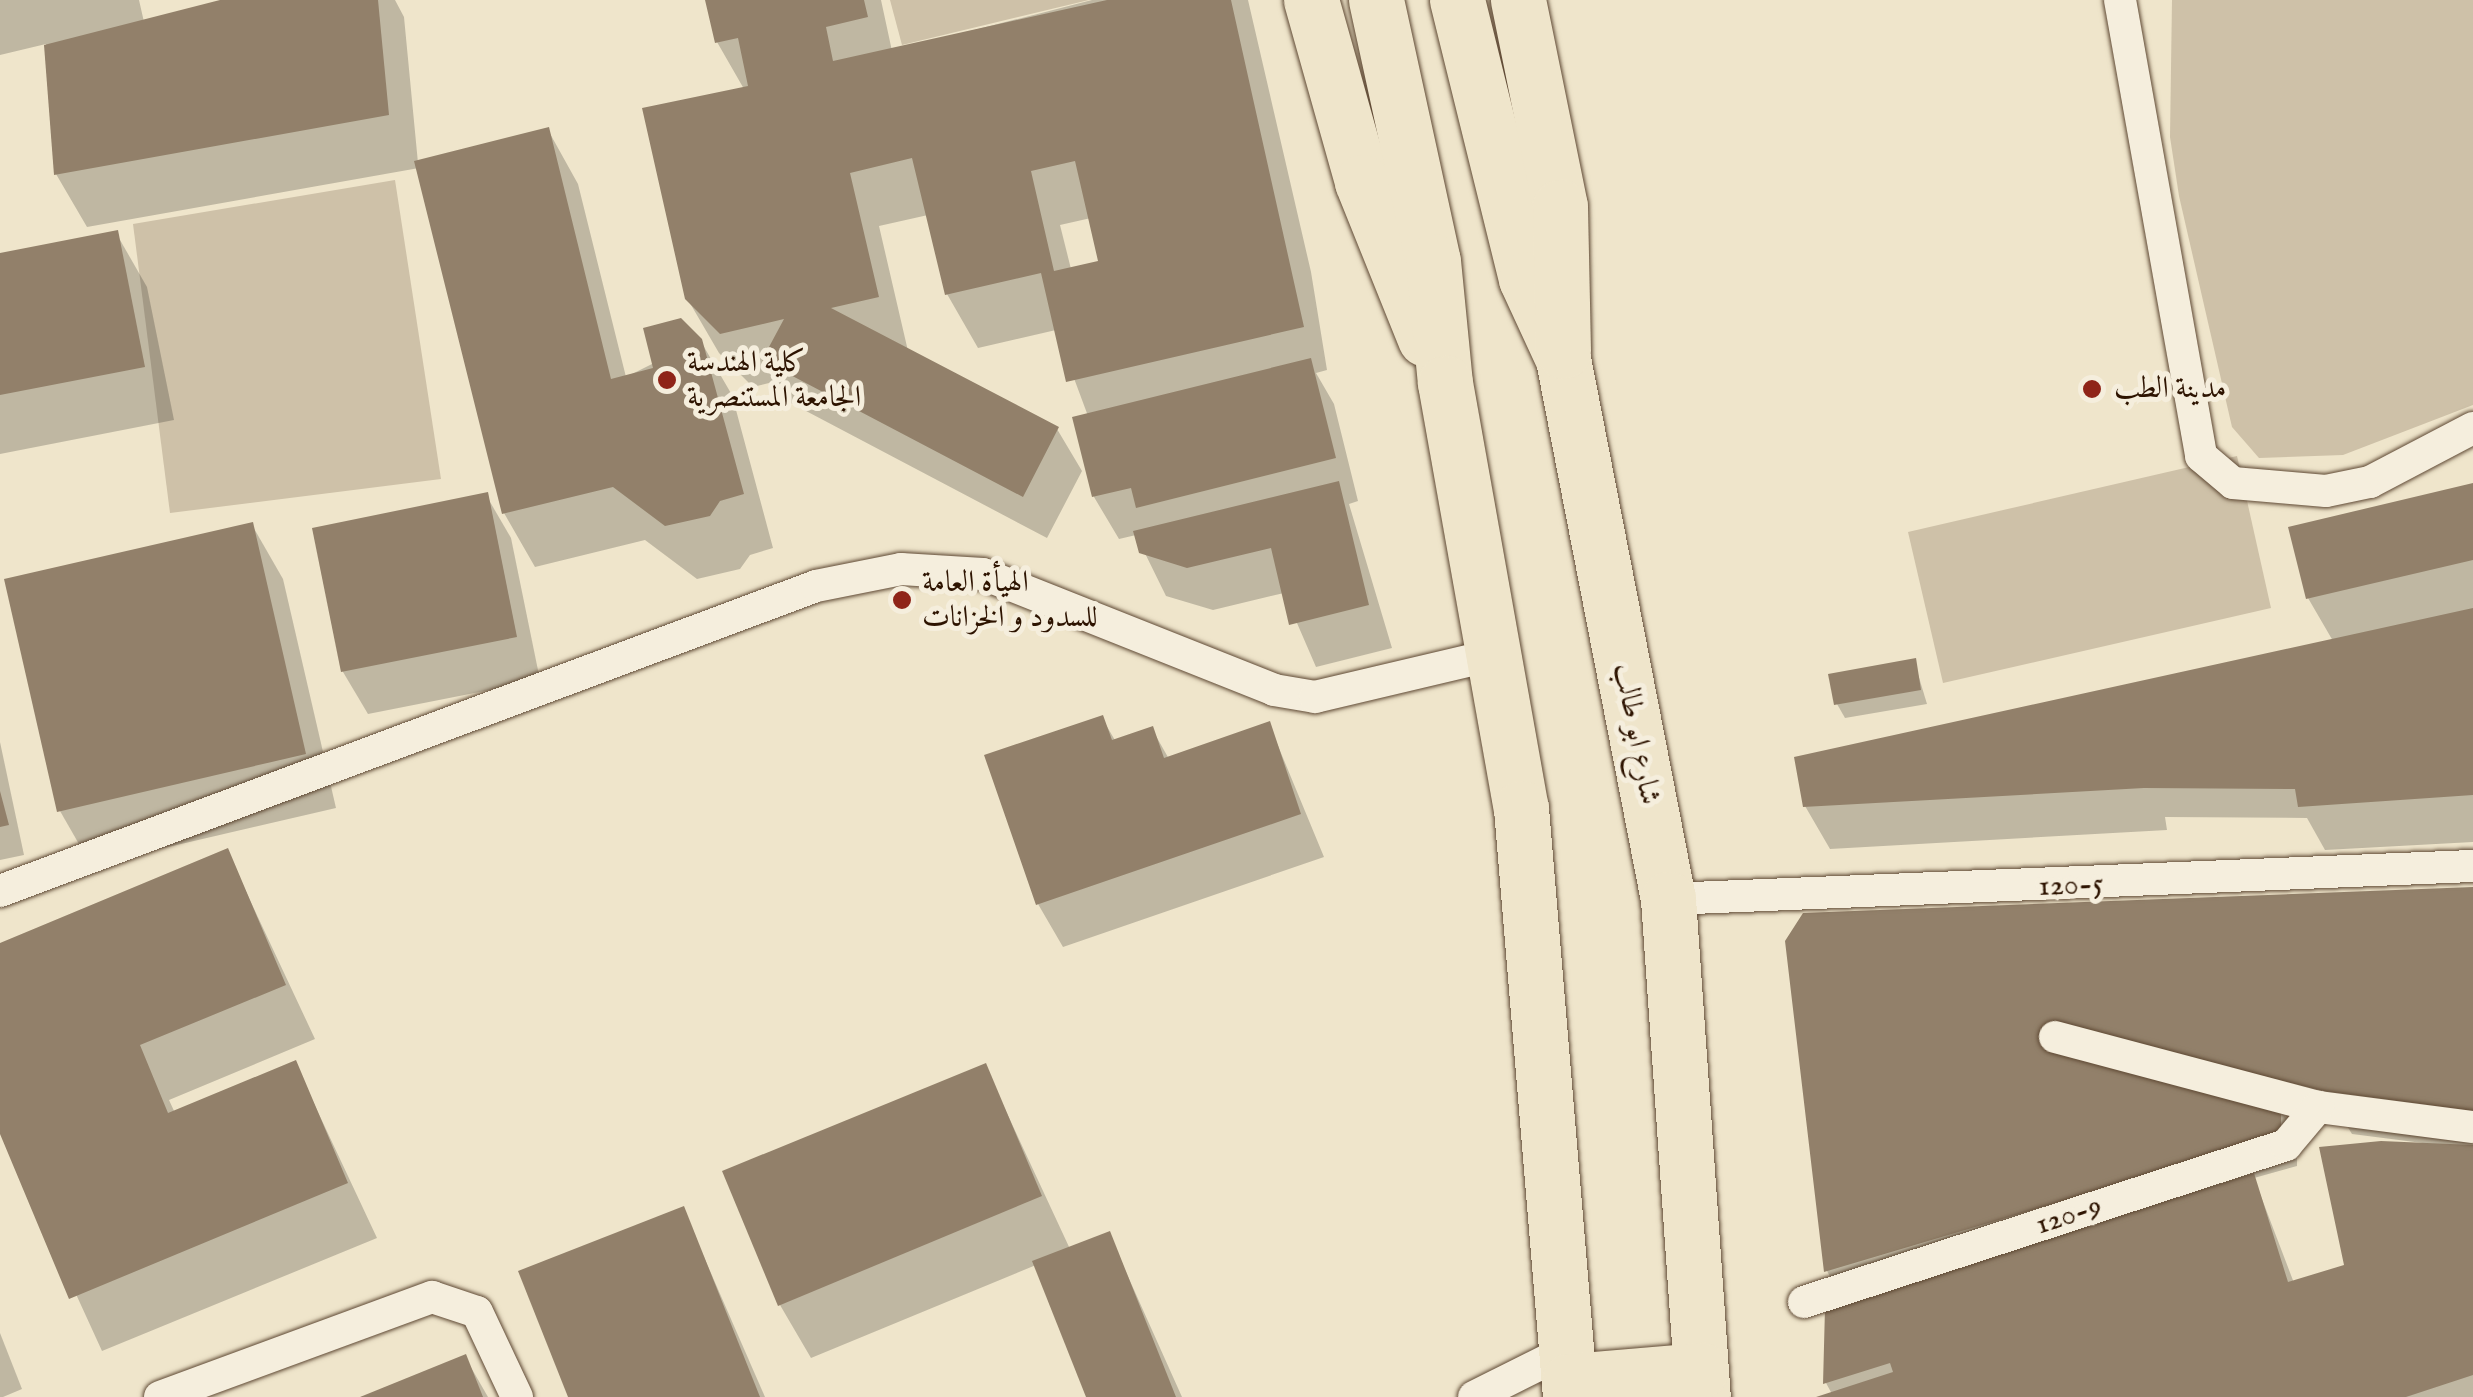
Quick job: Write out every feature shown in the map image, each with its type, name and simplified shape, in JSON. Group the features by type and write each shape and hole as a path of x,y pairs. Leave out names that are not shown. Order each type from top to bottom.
{"main road":[{"path":"1311,0 1362,182 1445,382"},
{"path":"1376,0 1433,261 1445,382 1521,808 1569,1376 1702,1384"},
{"name":"شارع ابو طالب","path":"1458,0 1526,279 1563,360 1668,899 1702,1384"},
{"path":"1518,0 1551,157 1566,258 1563,360"}],"lane":[{"path":"2120,0 2201,456 2259,490 2326,490 2370,482 2473,428"},
{"path":"0,891 816,586 901,570 983,574 1274,690 1315,698 1494,655"},
{"name":"120-5","path":"1668,899 2473,866"},
{"path":"2055,1036 2318,1107 2473,1127"},
{"name":"120-9","path":"1804,1302 2286,1145 2318,1107"},
{"path":"160,1397 432,1297 476,1312 517,1397"},
{"path":"1474,1397 1569,1376"}],"shaded area":[{"path":"890,0 1089,0 902,45"},
{"path":"2172,0 2473,0 2473,405 2343,455 2259,458 2232,427 2179,196 2170,137"},
{"path":"395,180 441,479 170,513 133,224"},
{"path":"2237,456 2271,608 1943,683 1908,532"}],"building":[{"path":"220,0 378,0 389,115 54,175 44,45"},
{"path":"705,0 864,0 868,17 826,27 833,61 1107,0 1231,0 1304,327 1066,382 1041,273 945,295 912,158 850,173 879,297 831,308 1059,427 1023,497 762,360 784,319 720,334 685,299 642,108 748,86 738,38 715,43","holes":["1075,161 1098,261 1054,271 1031,171"]},
{"path":"549,127 611,379 653,368 643,328 681,318 702,339 744,494 720,501 710,516 665,526 613,487 502,514 414,161"},
{"path":"118,230 145,367 0,395 0,253"},
{"path":"1311,358 1336,458 1136,508 1131,488 1092,497 1072,417"},
{"path":"1339,481 1369,605 1289,625 1271,548 1187,568 1139,553 1133,531"},
{"path":"2473,483 2473,560 2306,599 2288,527"},
{"path":"488,492 517,637 341,672 312,528"},
{"path":"253,522 306,754 57,812 4,579"},
{"path":"2473,608 2473,795 2298,807 2295,789 2144,788 1803,807 1794,757"},
{"path":"1916,658 1921,690 1834,705 1828,674"},
{"path":"1103,715 1112,740 1153,726 1164,758 1270,721 1301,814 1036,905 984,755"},
{"path":"0,791 9,825 0,827"},
{"path":"228,848 286,985 140,1045 168,1113 296,1060 348,1183 69,1299 0,1134 0,943"},
{"path":"2473,887 2473,1111 2324,1091 2047,1023 2046,1045 2281,1105 2281,1136 1824,1272 1785,941 1803,913"},
{"path":"986,1063 1042,1196 778,1306 722,1171"},
{"path":"2381,1141 2473,1145 2473,1375 2406,1397 1816,1397 1893,1372 1890,1363 1823,1384 1825,1308 2254,1173 2288,1282 2344,1265 2319,1147"},
{"path":"684,1206 760,1397 568,1397 518,1271"},
{"path":"1110,1231 1176,1397 1086,1397 1032,1261"},
{"path":"466,1354 483,1397 360,1397"}],"place":[{"name":"كلية الهندسة الجامعة المستنصرية","path":"667,380"},
{"name":"مدينة الطب","path":"2092,389"},
{"name":"الهيأة العامة للسدود و الخزانات","path":"902,600"}]}
